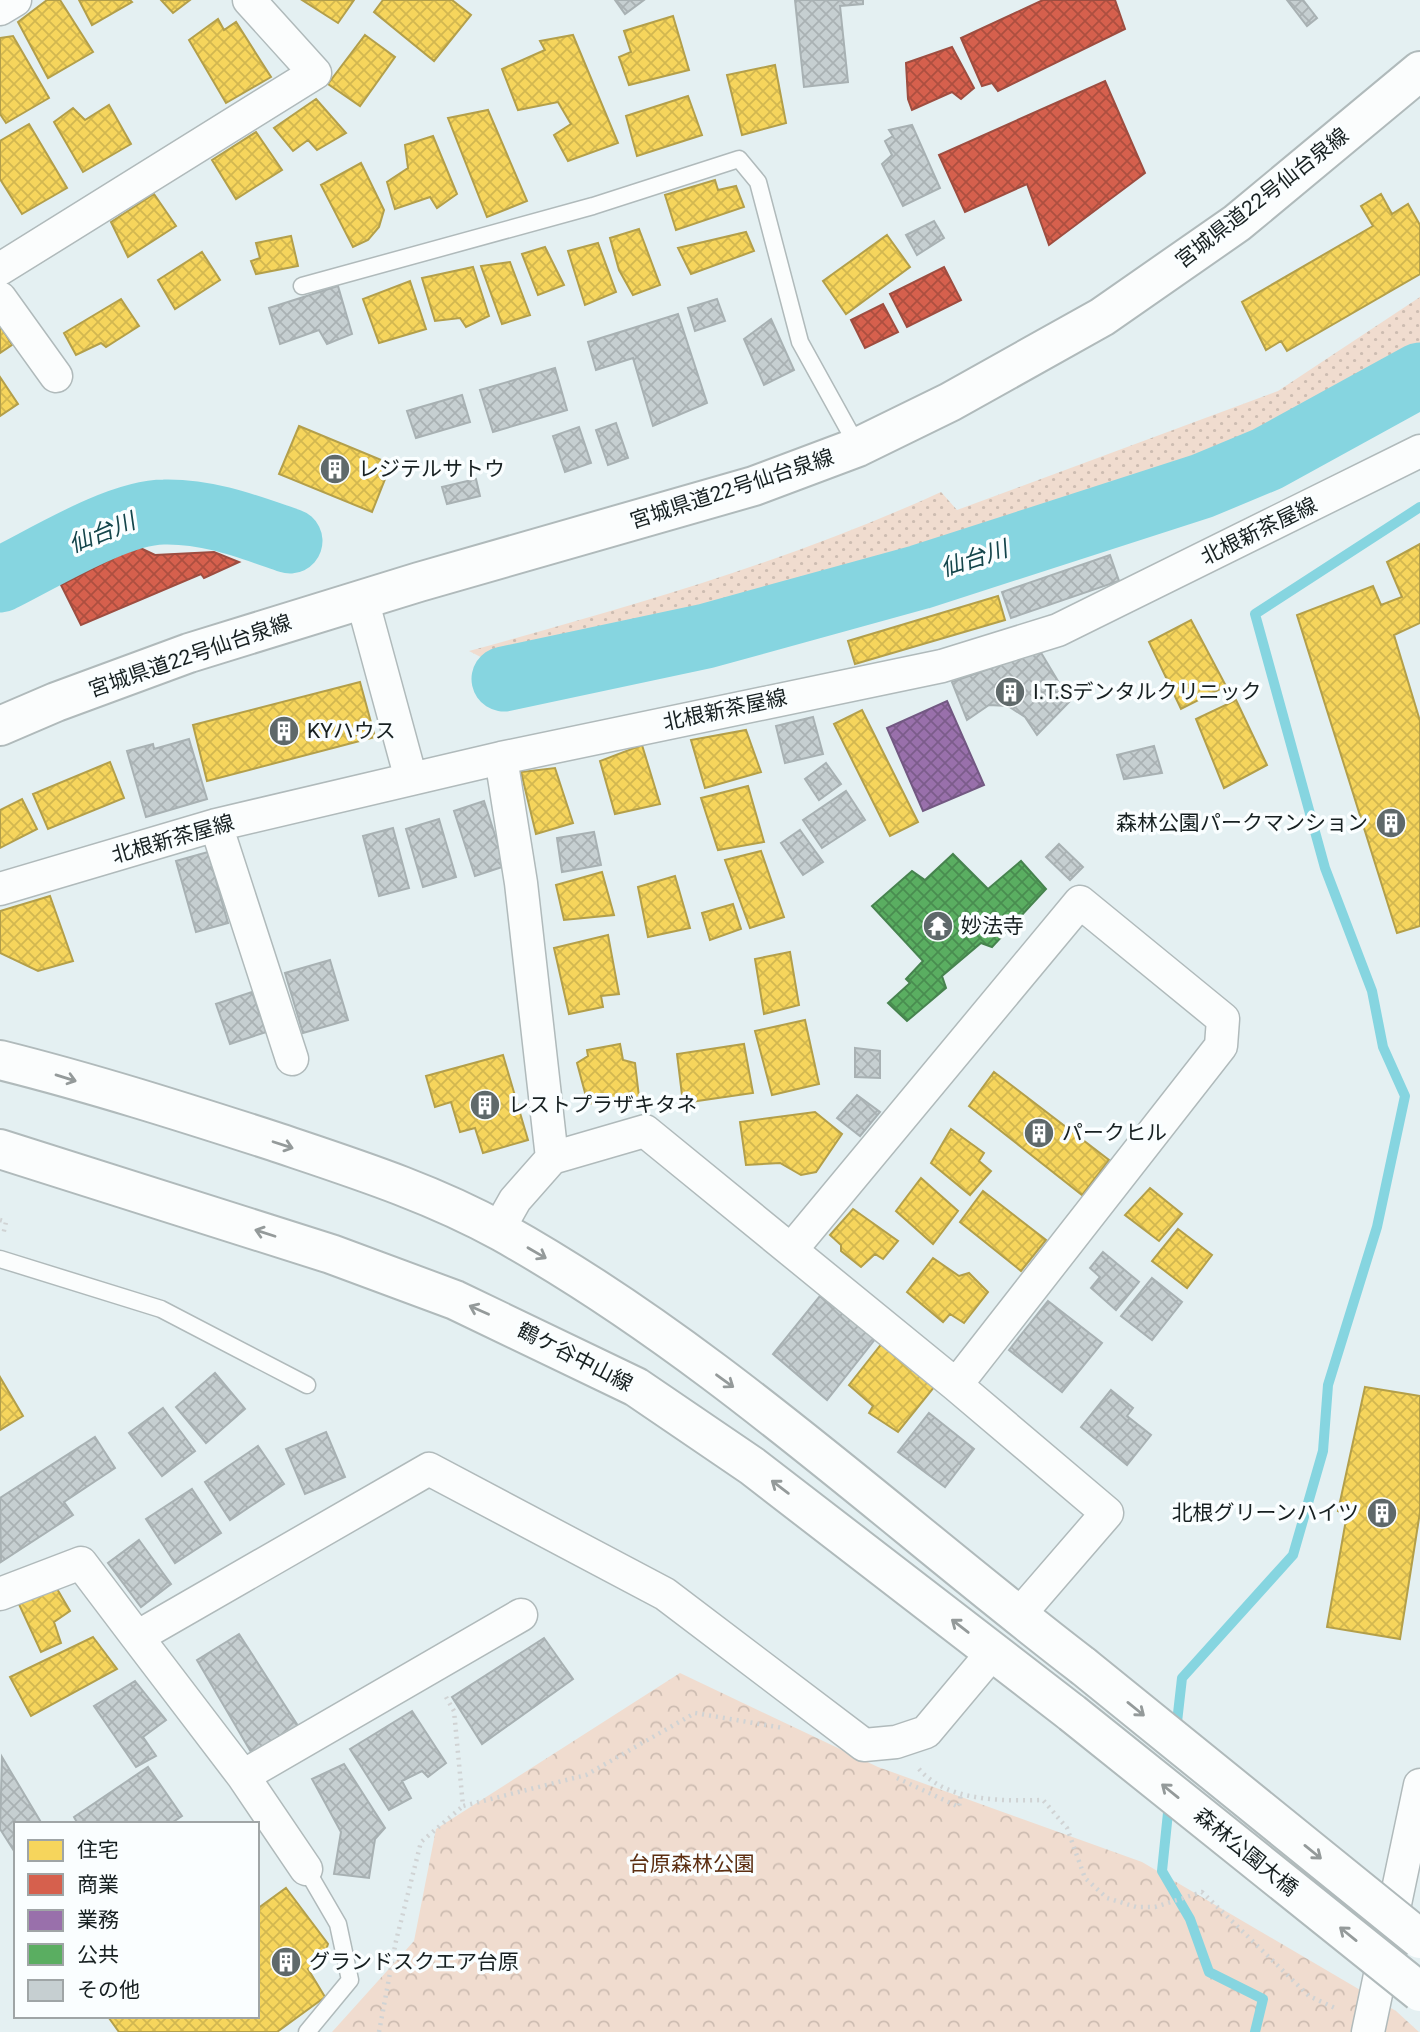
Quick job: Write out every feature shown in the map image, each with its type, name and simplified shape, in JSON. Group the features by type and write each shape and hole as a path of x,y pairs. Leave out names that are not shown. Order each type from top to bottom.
{"street":[{"path":"0,9 15,0"},
{"path":"0,269 315,73 250,0"},
{"name":"宮城県道22号仙台泉線","path":"0,726 56,702 189,653 419,582 754,486 858,447 950,402 1102,317 1237,223 1420,71"},
{"path":"0,298 56,376"},
{"name":"北根新茶屋線","path":"0,889 216,825 502,758 942,666 1058,630 1420,451"},
{"path":"362,599 411,779"},
{"path":"502,758 521,883 552,1158"},
{"path":"216,825 292,1059"},
{"path":"791,1250 1080,902 1223,1019 1221,1046 956,1385"},
{"name":"森林公園大橋","path":"0,1060 215,1123 355,1168 498,1230 567,1271 778,1419 1420,1939"},
{"path":"498,1230 515,1200 552,1158 645,1131 956,1385 1107,1513 1018,1616"},
{"name":"鶴ケ谷中山線","path":"0,1149 331,1254 455,1300 535,1335 636,1387 752,1466 1072,1713"},
{"path":"137,1637 429,1469 665,1594 864,1745 896,1742 926,1732 993,1652"},
{"path":"0,1594 81,1563 243,1776 306,1869"},
{"path":"243,1776 521,1615"},
{"name":"森林公園大橋","path":"1072,1713 1420,1992"},
{"path":"1369,2028 1420,1785"}],"lane":[{"path":"302,286 593,206 738,159 758,182 800,342 858,447"},
{"path":"0,1259 161,1309 307,1385"},
{"path":"306,1869 338,1924 350,1980 307,2032"}],"path":[{"path":"429,1668 454,1710 463,1806"},
{"path":"379,2032 396,1941 421,1842 463,1806 586,1775 695,1713 785,1729"},
{"path":"914,1763 926,1777 971,1797 1012,1801 1043,1800 1067,1828 1086,1878 1107,1898 1136,1907 1154,1907 1202,1892 1309,1996 1369,2028"},
{"path":"889,1774 959,1807 961,1793"}],"green space":[{"path":"1420,297 1420,359 1249,446 916,568 702,626 508,671 469,651 708,581 826,540 941,492 957,510 1278,391"},
{"name":"台原森林公園","path":"680,1673 878,1767 1142,1862 1396,2011 1419,2032 332,2032 414,1941 436,1829"}],"building: 住宅":[{"path":"47,0 60,0 93,52 48,78 18,22"},
{"path":"79,0 130,0 132,2 92,25"},
{"path":"161,0 190,0 173,13"},
{"path":"302,0 354,0 338,23"},
{"path":"383,0 452,0 471,15 434,61 374,12"},
{"path":"673,16 689,70 629,85 619,57 631,52 624,31"},
{"path":"218,19 224,30 236,22 271,77 226,103 189,40"},
{"path":"365,35 395,57 360,106 328,84"},
{"path":"573,35 618,143 568,161 554,135 571,124 558,102 518,110 502,69 545,50 540,41"},
{"path":"13,36 49,98 6,123 0,114 0,38"},
{"path":"775,65 786,123 742,135 727,75"},
{"path":"688,96 702,135 637,156 626,116"},
{"path":"316,99 346,133 317,150 308,140 293,151 274,128"},
{"path":"109,105 131,144 83,172 54,122 73,108 85,120"},
{"path":"488,110 527,201 487,217 448,118"},
{"path":"29,124 67,188 22,214 0,179 0,141"},
{"path":"256,132 282,170 236,199 212,160"},
{"path":"433,136 457,194 437,208 430,197 395,209 387,182 408,168 405,145"},
{"path":"361,163 384,210 379,227 368,240 353,247 321,185"},
{"path":"715,180 718,190 736,186 744,207 676,230 665,195"},
{"path":"154,194 176,226 128,257 111,222"},
{"path":"1381,194 1392,214 1408,204 1420,225 1420,274 1287,351 1281,341 1266,350 1242,302 1373,226 1361,206"},
{"path":"639,229 660,285 633,295 619,270 610,238"},
{"path":"746,232 754,251 691,274 678,248"},
{"path":"887,235 910,267 846,314 823,281"},
{"path":"291,236 298,266 256,274 251,261 260,258 256,243"},
{"path":"598,243 616,292 585,305 568,251"},
{"path":"545,247 564,285 538,295 522,254"},
{"path":"202,252 220,280 175,309 158,280"},
{"path":"510,262 530,315 502,324 481,266"},
{"path":"473,267 489,316 466,327 460,318 435,321 422,278"},
{"path":"410,281 426,329 379,343 363,299"},
{"path":"121,299 139,326 106,347 101,343 76,355 64,333"},
{"path":"0,325 12,345 0,353"},
{"path":"0,377 18,404 0,416"},
{"name":"レジテルサトウ","path":"299,426 391,464 372,512 279,474"},
{"name":"森林公園パークマンション","path":"1420,544 1420,623 1394,635 1420,721 1420,926 1397,933 1297,615 1373,586 1381,605 1402,597 1387,562"},
{"path":"998,596 1005,620 855,664 848,641"},
{"path":"1191,620 1226,686 1181,709 1149,642"},
{"name":"KYハウス","path":"360,682 375,737 207,781 193,725"},
{"path":"1236,700 1267,765 1224,788 1196,719"},
{"path":"862,710 918,822 890,836 834,724"},
{"path":"746,730 761,772 705,788 691,740"},
{"path":"642,745 660,804 615,814 600,761"},
{"path":"110,762 124,798 48,829 33,794"},
{"path":"555,768 573,823 536,834 521,772"},
{"path":"748,786 764,842 718,850 701,798"},
{"path":"22,799 37,829 0,848 0,810"},
{"path":"761,851 784,917 750,928 725,860"},
{"path":"602,872 614,915 564,920 556,885"},
{"path":"675,876 690,928 648,937 638,887"},
{"path":"50,896 73,961 38,971 0,953 0,911"},
{"path":"733,904 741,929 710,940 702,913"},
{"path":"608,935 619,994 601,996 603,1007 569,1014 554,948"},
{"path":"790,952 799,1005 764,1014 755,959"},
{"path":"805,1020 819,1084 772,1095 755,1031"},
{"path":"620,1044 623,1060 635,1063 639,1097 588,1104 577,1063 588,1056 587,1050"},
{"path":"744,1044 753,1093 683,1103 677,1054"},
{"name":"レストプラザキタネ","path":"503,1055 528,1140 483,1153 475,1128 460,1132 451,1102 435,1107 426,1076"},
{"name":"パークヒル","path":"994,1072 1109,1160 1082,1195 969,1106"},
{"path":"815,1112 842,1134 816,1172 801,1175 780,1163 746,1165 740,1122"},
{"path":"951,1129 984,1153 979,1161 991,1171 970,1195 931,1163"},
{"path":"921,1178 958,1211 933,1244 896,1211"},
{"path":"1150,1188 1182,1214 1159,1241 1125,1215"},
{"path":"983,1191 1046,1240 1021,1271 960,1222"},
{"path":"853,1209 898,1241 883,1259 875,1254 861,1267 841,1251 841,1245 830,1235"},
{"path":"1178,1229 1212,1255 1187,1288 1152,1261"},
{"path":"933,1258 959,1276 969,1273 988,1292 964,1323 950,1314 943,1322 907,1292"},
{"path":"883,1342 935,1386 898,1432 869,1413 873,1406 849,1385"},
{"path":"0,1377 23,1416 0,1430"},
{"name":"北根グリーンハイツ","path":"1365,1387 1420,1396 1420,1512 1400,1639 1327,1627 1347,1514 1338,1511"},
{"path":"53,1582 70,1611 54,1622 61,1643 41,1652 17,1600"},
{"path":"93,1637 117,1669 31,1716 10,1677"},
{"name":"グランドスクエア台原","path":"286,1888 328,1944 324,1956 308,1969 325,1997 277,2032 119,2032 109,2018 259,2018 259,1908"}],"building: 商業":[{"path":"1043,0 1115,0 1125,29 998,91 992,83 982,86 961,38"},
{"path":"952,47 974,88 961,99 952,92 912,110 908,99 906,63"},
{"path":"1105,81 1145,173 1049,245 1027,184 965,212 939,155"},
{"path":"944,267 961,300 907,327 890,294"},
{"path":"883,304 898,332 865,348 851,320"},
{"path":"136,546 155,555 214,552 239,562 204,578 201,574 81,625 61,585"}],"building: 業務":[{"path":"947,701 984,785 923,811 887,728"}],"building: 公共":[{"path":"953,854 988,889 1021,861 1046,889 992,947 981,943 942,976 946,988 907,1021 888,1003 910,983 906,979 923,961 872,906 912,871 925,880"}],"building: その他":[{"path":"615,0 644,0 625,14"},
{"path":"795,0 863,0 863,4 840,6 848,82 804,87"},
{"path":"1287,0 1303,0 1317,18 1307,26"},
{"path":"912,125 940,188 903,206 882,164 892,155 885,141 893,136 889,130"},
{"path":"934,221 944,238 917,255 906,235"},
{"path":"338,286 352,334 327,344 319,330 280,344 269,308"},
{"path":"717,299 725,321 695,331 688,308"},
{"path":"678,314 707,403 653,426 633,358 596,370 588,342"},
{"path":"771,319 794,370 764,385 744,339"},
{"path":"555,368 567,410 493,432 480,390"},
{"path":"462,395 470,422 416,438 407,411"},
{"path":"616,423 628,458 608,465 596,430"},
{"path":"579,427 591,463 565,472 553,436"},
{"path":"476,479 480,496 447,504 442,487"},
{"path":"1110,555 1119,581 1011,618 1002,592"},
{"name":"I.T.Sデンタルクリニック","path":"1040,651 1070,701 1037,735 1025,717 1008,706 989,705 967,720 952,682"},
{"path":"813,717 823,754 785,763 776,726"},
{"path":"189,739 207,799 146,817 127,751 153,744 154,749"},
{"path":"1154,746 1162,773 1124,779 1117,755"},
{"path":"826,763 841,784 819,800 805,779"},
{"path":"846,791 865,820 822,848 803,820"},
{"path":"484,801 505,866 475,876 454,811"},
{"path":"439,819 456,877 423,887 406,829"},
{"path":"393,828 409,888 379,896 363,836"},
{"path":"800,830 823,862 803,875 781,843"},
{"path":"594,832 601,865 562,872 557,838"},
{"path":"1059,844 1083,867 1070,880 1046,857"},
{"path":"208,852 228,923 196,932 176,861"},
{"path":"330,960 348,1020 303,1033 285,973"},
{"path":"252,992 266,1032 230,1044 216,1004"},
{"path":"855,1048 880,1051 880,1078 855,1077"},
{"path":"857,1095 880,1112 860,1136 837,1118"},
{"path":"1103,1252 1139,1282 1116,1310 1091,1288 1100,1277 1090,1268"},
{"path":"1152,1278 1182,1302 1152,1340 1121,1316"},
{"path":"820,1296 876,1338 827,1400 773,1354"},
{"path":"1048,1301 1102,1343 1062,1392 1009,1350"},
{"path":"215,1373 245,1409 206,1443 176,1407"},
{"path":"1111,1390 1133,1408 1127,1416 1151,1435 1127,1465 1081,1427"},
{"path":"163,1408 195,1451 162,1476 129,1433"},
{"path":"929,1413 974,1449 945,1487 898,1452"},
{"path":"326,1432 345,1477 305,1494 286,1449"},
{"path":"95,1437 115,1468 64,1502 73,1515 1,1562 0,1498"},
{"path":"258,1446 284,1484 230,1520 205,1482"},
{"path":"192,1489 221,1533 175,1563 146,1519"},
{"path":"139,1540 171,1584 141,1607 108,1563"},
{"path":"239,1634 300,1729 254,1757 197,1660"},
{"path":"544,1638 573,1679 482,1744 452,1697"},
{"path":"135,1681 166,1720 143,1737 156,1756 136,1767 94,1706"},
{"path":"412,1711 446,1763 428,1777 422,1771 402,1781 411,1798 389,1810 350,1749"},
{"path":"2,1757 41,1822 14,1822 14,1851 0,1829"},
{"path":"344,1764 385,1828 375,1839 369,1878 334,1874 341,1832 312,1779"},
{"path":"148,1767 182,1816 173,1822 77,1822 74,1817"}],"waterway":[{"name":"仙台川","path":"504,679 706,636 920,577 1202,486 1267,459 1420,375"},
{"path":"1176,1731 1182,1678 1293,1555 1323,1451 1328,1385 1377,1227 1405,1096 1383,1047 1372,991 1325,868 1255,614 1420,507"},
{"name":"仙台川","path":"0,580 103,528 146,514 197,514 244,525 290,541"},
{"path":"1169,1803 1162,1871 1190,1919 1209,1972 1263,1999 1255,2032"}],"place":[{"name":"レジテルサトウ","path":"335,469"},
{"name":"I.T.Sデンタルクリニック","path":"1010,692"},
{"name":"KYハウス","path":"284,731"},
{"name":"森林公園パークマンション","path":"1391,823"},
{"name":"妙法寺","path":"938,926"},
{"name":"レストプラザキタネ","path":"485,1105"},
{"name":"パークヒル","path":"1039,1133"},
{"name":"北根グリーンハイツ","path":"1382,1513"},
{"name":"グランドスクエア台原","path":"286,1962"}]}
